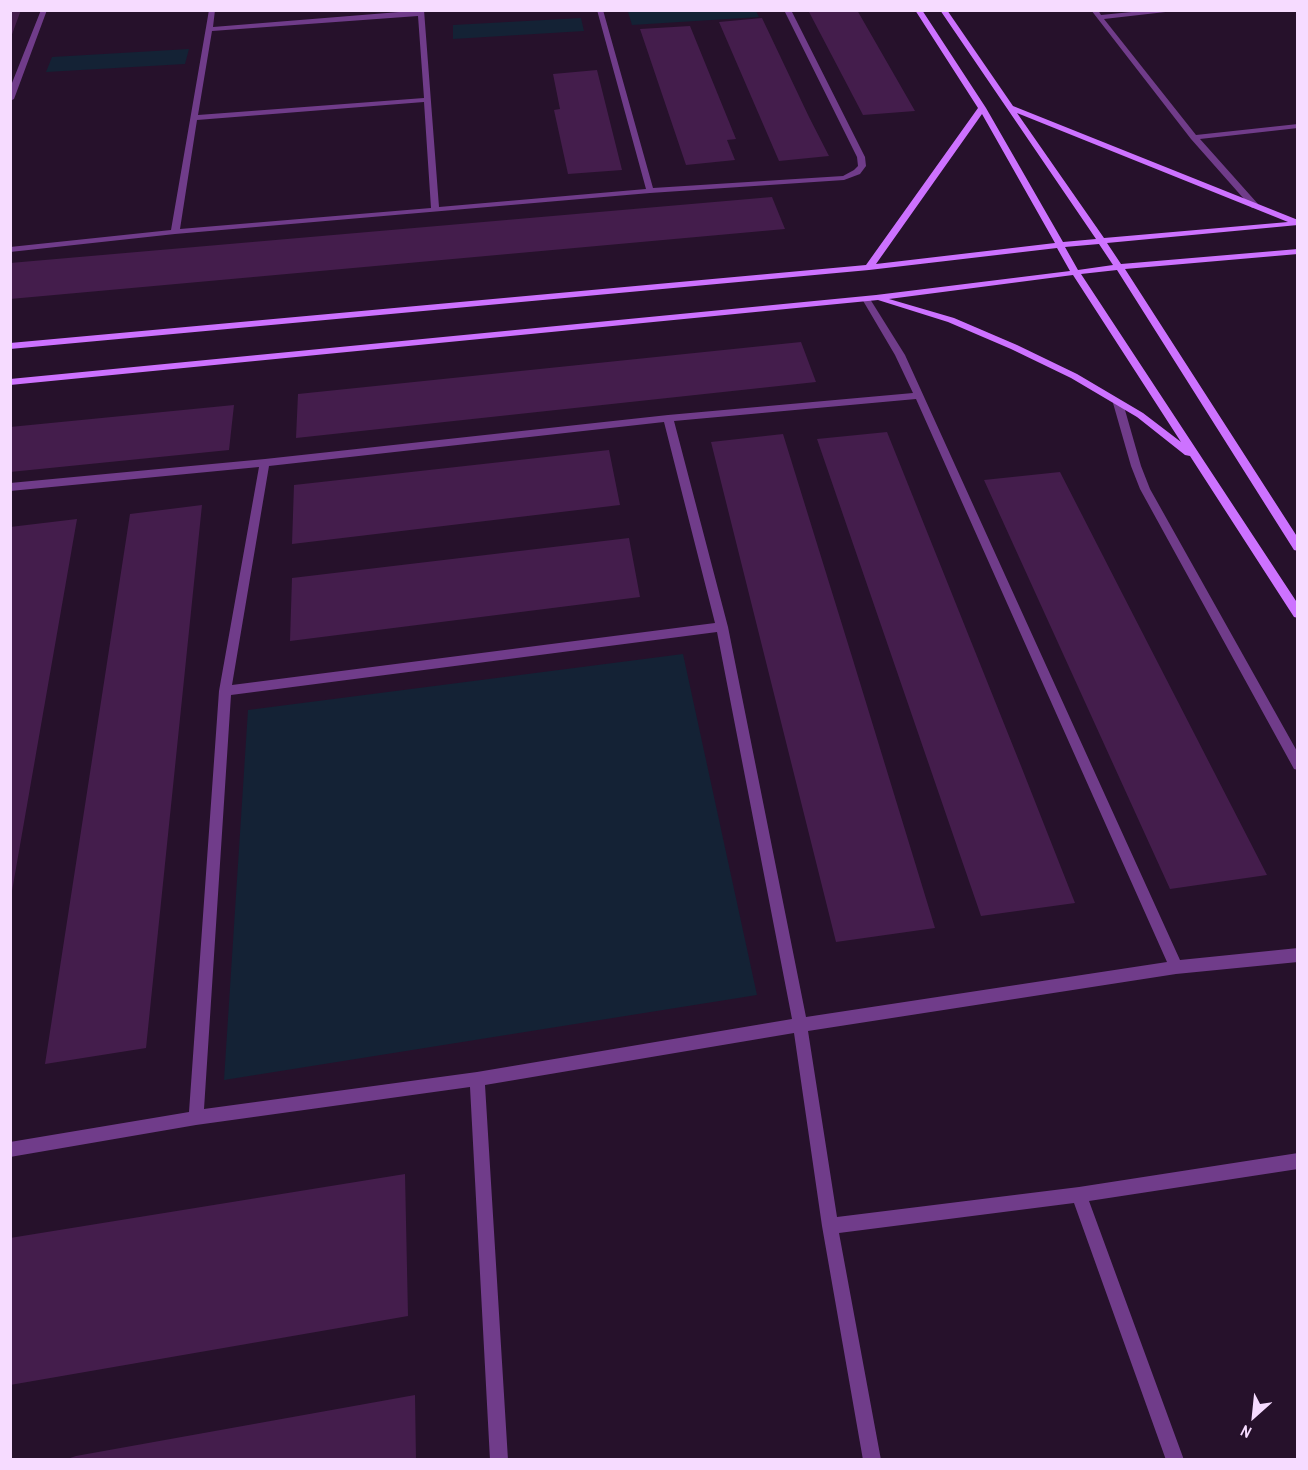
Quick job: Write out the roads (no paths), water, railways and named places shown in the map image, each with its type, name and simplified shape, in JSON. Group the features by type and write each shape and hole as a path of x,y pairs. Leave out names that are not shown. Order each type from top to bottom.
{"main road":[{"path":"918,10 982,108 1076,273 1298,614"},
{"path":"943,10 1119,267 1298,547"},
{"path":"869,267 982,108"},
{"path":"1011,108 1298,223"},
{"path":"10,346 869,267 1060,244 1298,223"},
{"path":"10,382 871,298 1119,267 1298,251"},
{"path":"871,298 951,320 1074,376 1140,416 1196,460"}],"street":[{"path":"10,99 44,10"},
{"path":"175,232 212,10"},
{"path":"600,10 650,191"},
{"path":"10,250 175,232 650,191 844,177 857,172 862,166 861,157 787,10"},
{"path":"1097,14 1180,10"},
{"path":"209,29 421,12 435,210"},
{"path":"1097,14 1194,137 1255,206"},
{"path":"194,118 427,100"},
{"path":"1194,137 1298,126"},
{"path":"871,298 919,396 1176,967"},
{"path":"10,487 265,463 668,418 919,396"},
{"path":"1118,403 1145,489 1298,765"},
{"path":"668,418 722,627 800,1025 830,1226 872,1460"},
{"path":"195,1118 225,691 265,463"},
{"path":"225,691 722,627"},
{"path":"10,1150 195,1118 477,1079 800,1025 1176,967 1298,955"},
{"path":"477,1079 499,1460"},
{"path":"830,1226 1079,1195 1298,1161"},
{"path":"1079,1195 1175,1460"}]}
